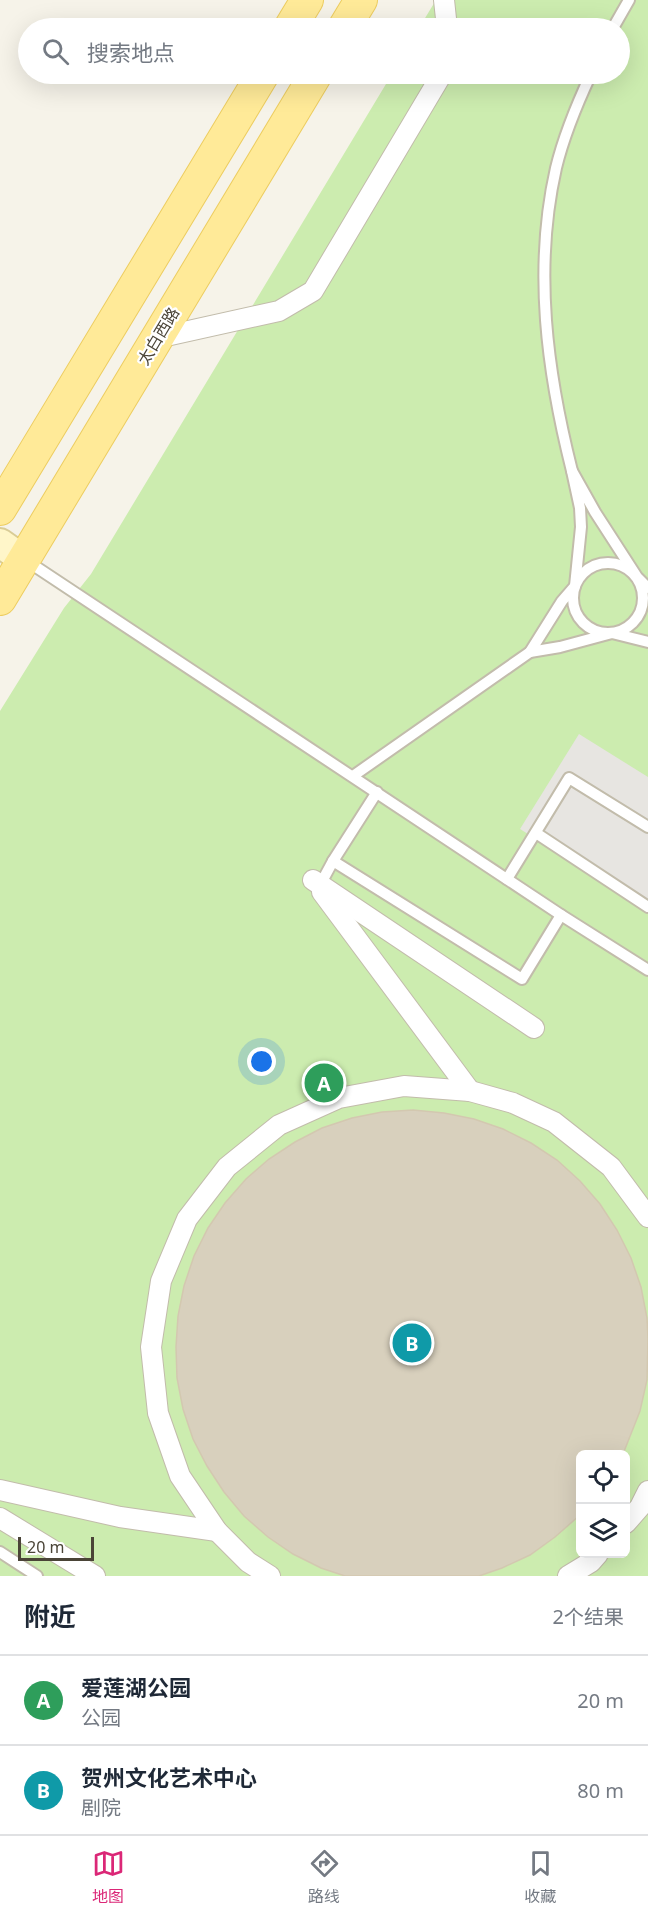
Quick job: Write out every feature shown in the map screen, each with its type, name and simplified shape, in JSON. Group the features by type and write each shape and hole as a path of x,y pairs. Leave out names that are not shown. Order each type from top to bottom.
{"main road":[{"path":"296,18 307,0"},
{"path":"350,18 361,0"},
{"path":"0,509 257,84"},
{"name":"太白西路","path":"0,599 12,551 157,338 310,84"}],"street":[{"path":"444,0 446,18"},
{"path":"157,338 279,311 313,291 436,84"},
{"path":"470,1091 313,880 534,1028"},
{"path":"270,1576 248,1562 217,1532 180,1476 158,1413 151,1347 161,1281 187,1220 227,1167 279,1125 339,1098 404,1086 470,1091 513,1103 554,1122 611,1167 648,1218"},
{"path":"0,1490 120,1517 217,1532"},
{"path":"630,1518 640,1507 648,1491"},
{"path":"0,1518 95,1576"},
{"path":"568,1576 594,1558"}],"lane":[{"path":"619,18 629,0"},
{"path":"586,84 571,118 556,168 549,210 543,275 550,363 560,422 580,507 573,596 575,609 580,619 589,627 600,632 648,642"},
{"path":"530,652 560,647 624,629 634,622 643,600 642,588 637,577 595,512 572,471"},
{"path":"12,551 561,915 648,970"},
{"path":"353,776 530,652 580,576 598,564 609,562 620,564 629,569 648,588"},
{"path":"507,879 569,778 648,827"},
{"path":"320,885 377,792"},
{"path":"536,833 648,907"},
{"path":"333,861 522,979 561,915"},
{"path":"0,1552 37,1576"}],"green space":[{"path":"436,0 648,0 648,1576 0,1576 0,711 64,608 91,574 386,84 630,84 630,18 425,18"}],"shaded area":[{"path":"579,734 648,777 648,909 520,829"}],"building":[{"path":"413,1110 474,1119 503,1129 557,1160 600,1204 631,1258 641,1287 647,1318 647,1380 640,1411 625,1450 576,1450 576,1519 530,1555 479,1576 345,1576 321,1568 293,1554 268,1537 244,1516 224,1492 193,1439 183,1409 177,1378 178,1316 184,1286 194,1256 208,1228 225,1203 246,1179 269,1159 322,1128 352,1118 382,1112"}],"place":[{"name":"爱莲湖公园","path":"324,1083"},
{"name":"贺州文化艺术中心","path":"412,1343"}]}
